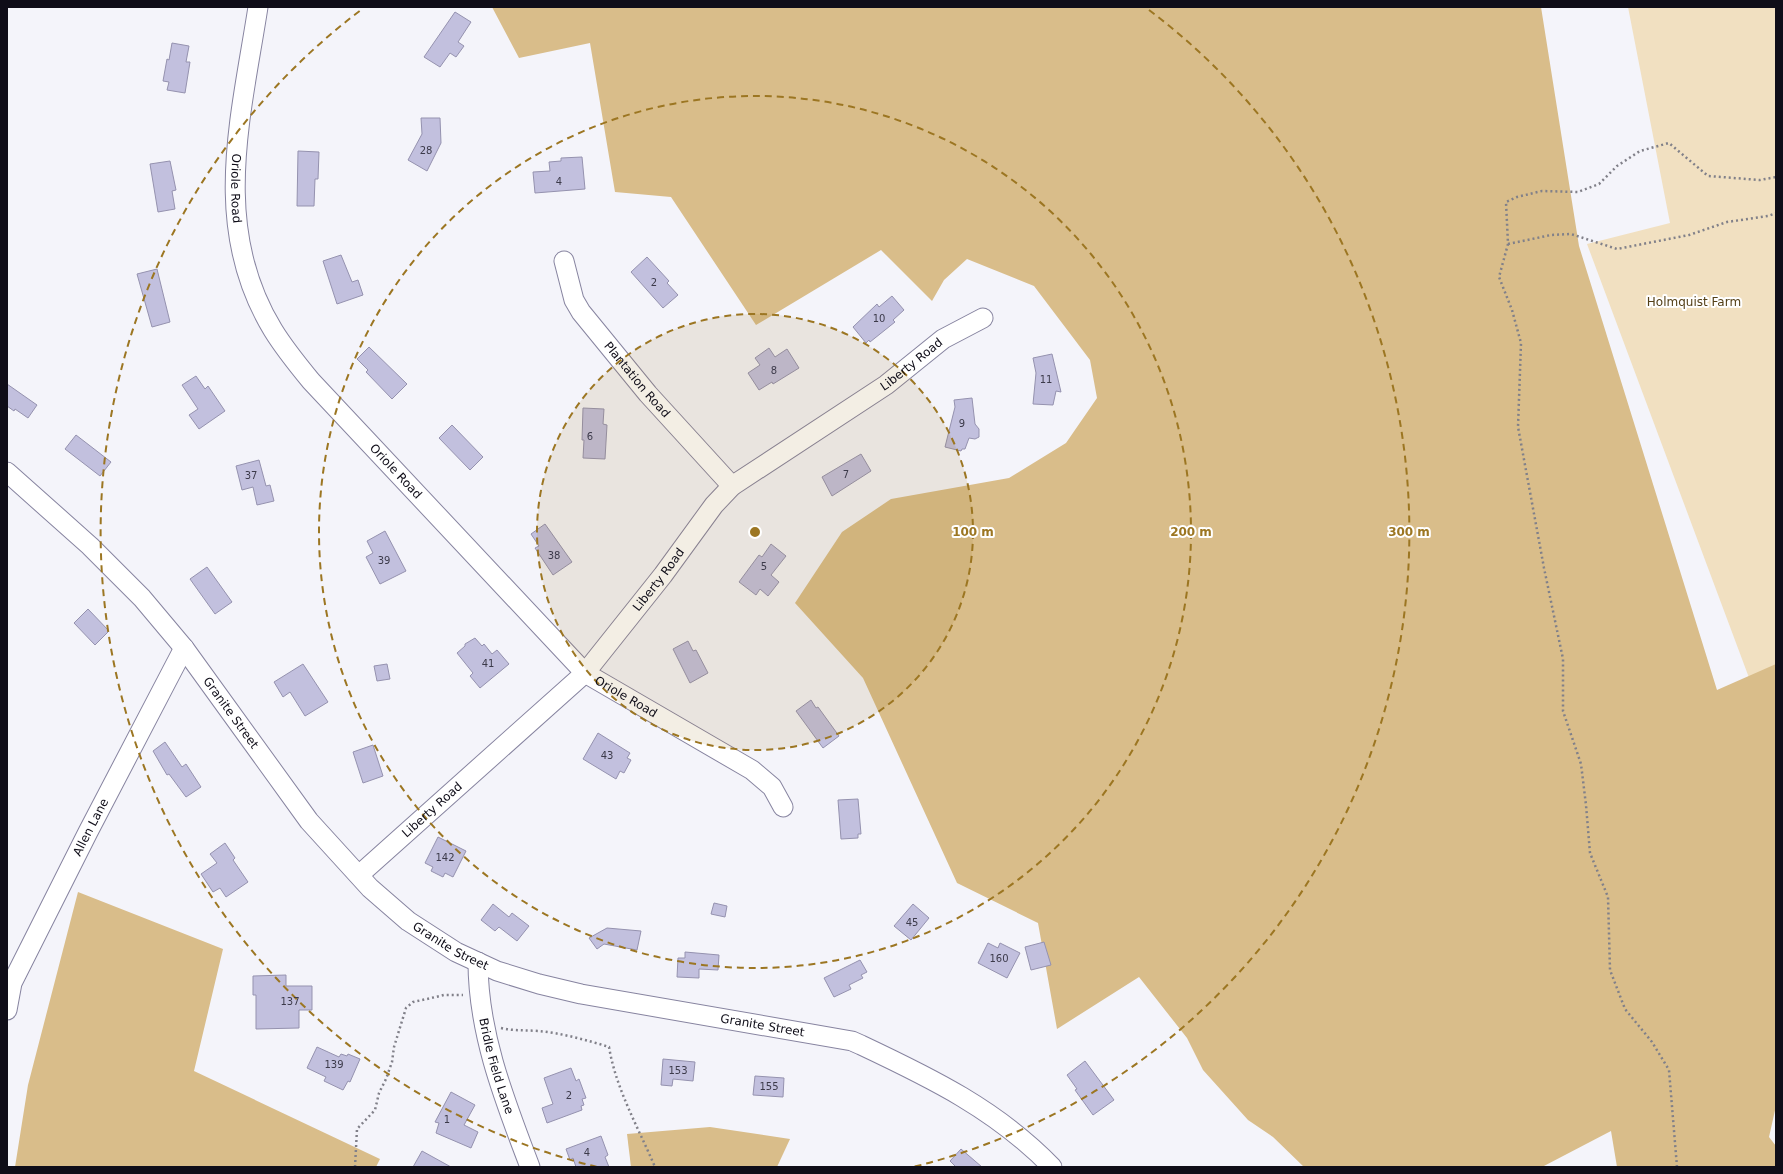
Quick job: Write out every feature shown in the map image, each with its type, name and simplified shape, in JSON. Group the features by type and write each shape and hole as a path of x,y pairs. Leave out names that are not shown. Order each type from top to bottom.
{"street":[{"name":"Oriole Road","path":"258,7 237,140 234,194 236,222 241,249 258,302 272,329 290,355 311,381 585,673 752,770 772,787 783,807"},
{"name":"Plantation Road","path":"564,261 574,300 582,312 648,394 732,486"},
{"name":"Liberty Road","path":"359,875 585,673 662,575 714,505 732,486 886,385 943,339 983,318"},
{"name":"Granite Street","path":"7,472 90,546 142,598 184,648 309,821 370,888 408,921 456,952 497,971 539,984 581,994 852,1041 927,1076 988,1112 1052,1167"},
{"name":"Allen Lane","path":"7,1010 12,983 88,832 184,648"},
{"name":"Bridle Field Lane","path":"478,962 480,995 484,1022 496,1070 530,1167"}],"path":[{"path":"1677,1167 1669,1070 1652,1042 1625,1009 1610,970 1608,897 1590,853 1581,764 1563,711 1563,659 1544,568 1518,427 1521,343 1512,310 1499,277 1508,244 1506,202 1517,197 1542,191 1578,192 1599,184 1617,166 1640,151 1669,143 1708,176 1760,180 1776,177"},
{"path":"1508,244 1551,235 1571,234 1617,249 1689,235 1727,222 1768,216 1776,213"},
{"path":"355,1167 357,1130 375,1110 379,1093 392,1062 394,1047 406,1008 413,1002 444,995 480,995"},
{"path":"484,1022 514,1031 539,1031 589,1041 608,1047 612,1068 620,1091 628,1104 655,1167"}],"green space":[{"name":"Holmquist Farm","path":"1628,7 1776,7 1776,750 1587,244 1670,223"}],"shaded area":[{"path":"492,7 1541,7 1579,246 1717,690 1776,664 1776,1106 1769,1137 1776,1146 1776,1167 1617,1167 1611,1131 1542,1167 1304,1167 1273,1137 1248,1120 1203,1070 1187,1038 1139,977 1057,1029 1038,923 957,883 863,678 795,603 842,532 891,499 1009,478 1066,443 1097,398 1090,360 1034,286 967,259 944,280 932,301 881,250 756,325 671,197 615,192 590,43 519,58"},
{"path":"78,892 223,949 194,1071 380,1159 376,1167 15,1167 28,1085"},
{"path":"710,1127 790,1139 777,1167 631,1167 627,1134"}],"building":[{"path":"455,12 471,22 458,42 464,46 456,57 450,53 440,67 424,57"},
{"path":"172,43 189,46 186,62 190,62 185,93 167,90 169,82 163,81"},
{"path":"421,118 440,118 441,143 427,171 408,160 422,134"},
{"path":"298,151 319,152 318,179 315,179 314,206 297,206"},
{"path":"582,157 585,189 535,193 533,172 550,171 549,162 561,161 561,158"},
{"path":"170,161 176,190 172,191 175,209 158,212 150,164"},
{"path":"341,255 352,282 358,280 363,295 337,304 323,261"},
{"path":"647,257 669,281 667,283 678,295 663,308 631,272"},
{"path":"157,269 170,322 152,327 137,274"},
{"path":"892,296 904,310 893,320 895,322 870,342 869,340 866,343 853,327 877,304 879,307"},
{"path":"369,347 407,384 392,399 366,372 368,370 357,359"},
{"path":"769,348 775,357 787,349 799,368 773,384 772,382 759,390 748,373 760,365 755,358"},
{"path":"1052,354 1061,392 1056,391 1053,405 1033,404 1036,373 1033,358"},
{"path":"196,376 205,389 208,386 225,411 199,429 189,415 198,409 182,385"},
{"path":"7,384 37,405 28,418 15,409 14,411 7,406"},
{"path":"972,398 975,424 979,429 979,437 975,439 969,438 965,449 962,449 961,451 945,447 955,407 954,400"},
{"path":"583,408 604,409 603,424 607,425 605,459 583,458"},
{"path":"452,425 483,457 470,470 439,438"},
{"path":"76,435 111,462 100,476 65,449"},
{"path":"861,454 871,471 832,496 822,477"},
{"path":"259,460 266,486 270,485 274,501 257,505 253,487 242,490 236,466"},
{"path":"545,524 572,562 553,575 535,548 539,546 531,534"},
{"path":"385,531 406,571 380,584 366,557 373,553 367,541"},
{"path":"771,544 786,556 771,575 779,582 768,596 760,589 756,595 739,582 759,555 762,557"},
{"path":"207,567 232,602 215,614 190,579"},
{"path":"88,609 109,631 95,645 74,623"},
{"path":"475,638 482,646 484,644 492,654 497,650 509,664 480,688 470,676 473,673 457,653 465,646 465,644"},
{"path":"688,641 693,651 696,650 708,673 690,683 673,649"},
{"path":"303,664 328,702 305,716 290,692 283,697 274,682"},
{"path":"387,664 390,679 377,681 374,666"},
{"path":"811,700 816,708 818,707 839,736 823,748 796,711"},
{"path":"598,733 630,753 627,758 631,760 624,773 620,771 616,779 583,759"},
{"path":"165,742 182,767 186,764 201,787 186,797 169,774 167,775 153,751"},
{"path":"373,745 383,776 363,783 353,752"},
{"path":"858,799 861,834 858,834 858,838 841,839 838,800"},
{"path":"438,837 466,851 453,877 445,873 443,877 431,871 433,867 425,863"},
{"path":"225,843 235,858 233,860 248,882 226,897 220,888 213,892 201,874 217,863 210,854"},
{"path":"714,903 727,906 725,917 711,914"},
{"path":"493,904 509,917 512,913 529,926 517,941 499,927 495,931 481,920"},
{"path":"913,904 929,918 911,940 894,926"},
{"path":"607,928 641,931 637,950 604,944 597,949 589,938"},
{"path":"1044,942 1051,965 1031,970 1025,947"},
{"path":"988,943 998,948 1000,943 1020,953 1007,978 978,963"},
{"path":"685,952 719,955 718,970 699,969 699,978 677,977 678,958 685,958"},
{"path":"860,960 867,972 861,975 863,978 849,985 851,989 834,997 824,978"},
{"path":"286,975 286,986 312,986 312,1010 299,1010 299,1028 256,1029 256,995 253,995 253,976"},
{"path":"317,1047 339,1057 341,1054 347,1056 348,1054 360,1059 350,1082 348,1081 343,1090 324,1081 326,1077 307,1068"},
{"path":"663,1059 695,1062 693,1081 673,1079 672,1086 661,1085"},
{"path":"1085,1061 1114,1100 1093,1115 1075,1090 1077,1089 1067,1075"},
{"path":"571,1068 576,1081 579,1079 586,1098 582,1099 584,1105 581,1106 582,1110 547,1123 542,1108 553,1104 544,1078"},
{"path":"755,1076 784,1078 783,1097 753,1095"},
{"path":"451,1092 475,1105 464,1125 478,1132 471,1148 436,1133 439,1123 435,1122"},
{"path":"601,1136 608,1155 605,1157 609,1167 576,1167 573,1158 570,1160 566,1149"},
{"path":"961,1149 982,1167 956,1167 950,1161"},
{"path":"422,1151 451,1167 413,1167"}]}
